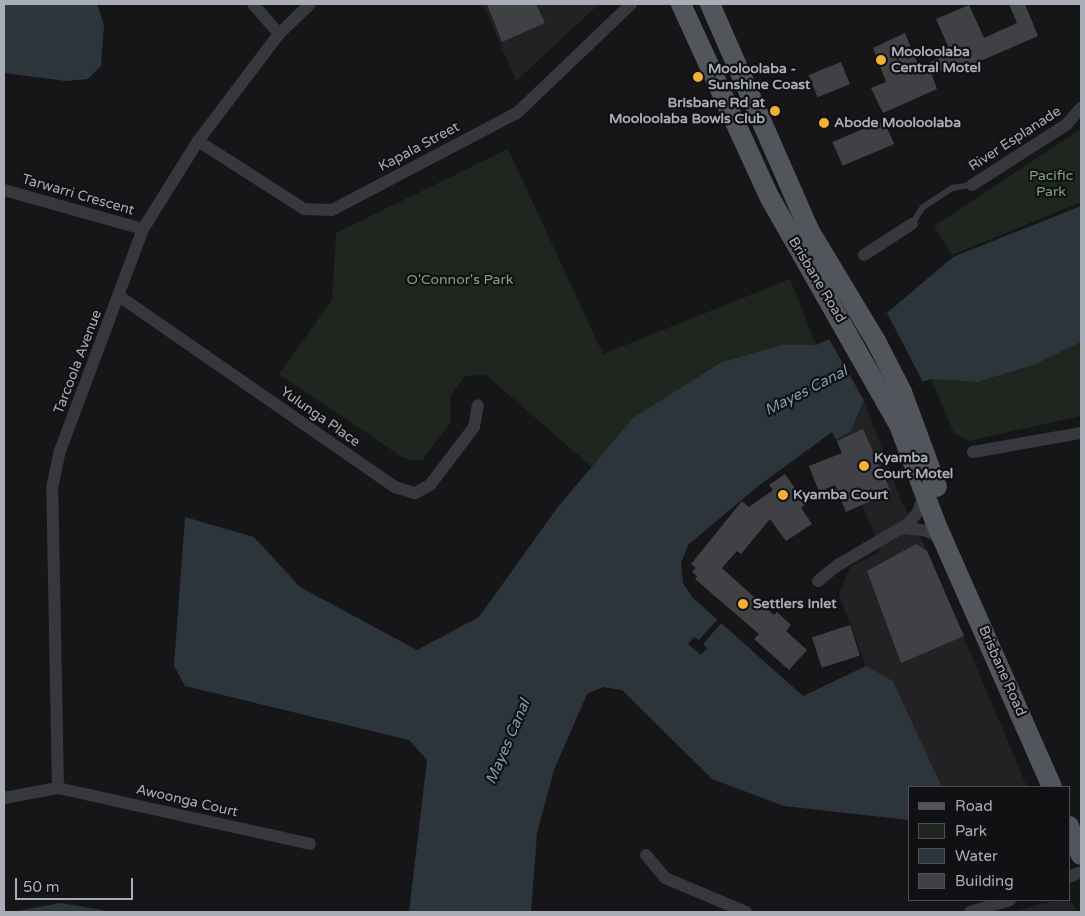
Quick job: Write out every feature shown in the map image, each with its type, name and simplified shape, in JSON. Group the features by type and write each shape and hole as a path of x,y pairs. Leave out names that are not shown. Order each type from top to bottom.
{"main road":[{"name":"Brisbane Road","path":"681,4 770,198 856,326"},
{"name":"Brisbane Road","path":"710,4 810,230 856,326 894,395 934,475 949,548"},
{"name":"Brisbane Road","path":"894,395 925,491 1052,786"},
{"path":"1070,828 1081,855"}],"street":[{"path":"253,4 280,34"},
{"name":"Tarcoola Avenue","path":"58,788 52,488 60,451 143,229 198,142 280,34 310,4"},
{"name":"Kapala Street","path":"198,142 304,209 332,210 516,113 631,4"},
{"name":"River Esplanade","path":"972,185 1066,125 1081,108"},
{"name":"Tarwarri Crescent","path":"4,190 143,229"},
{"name":"River Esplanade","path":"864,255 912,224"},
{"name":"Yulunga Place","path":"119,296 395,486 415,493 430,485 474,427 478,405"},
{"path":"973,452 1081,432"},
{"path":"818,581 838,565 904,528 918,512 925,491"},
{"path":"904,528 927,531 949,548"},
{"path":"4,798 58,788"},
{"name":"Awoonga Court","path":"58,788 310,844"},
{"path":"646,855 666,878 746,912"},
{"path":"970,912 1007,901"}],"lane":[{"name":"River Esplanade","path":"912,224 923,207 938,197 959,185 972,185"}],"shaded area":[{"path":"483,4 599,4 516,81"},
{"path":"864,400 901,500 928,552 1027,786 942,786 893,681 866,666 839,595 850,567 881,551 836,440 851,431"},
{"path":"1054,901 1063,901 1073,903 1077,912 1010,912"}],"green space":[{"name":"Pacific Park","path":"1081,129 1081,202 952,255 934,226"},
{"name":"O'Connor's Park","path":"508,149 603,354 790,279 816,345 781,345 633,418 592,467 486,375 465,376 450,396 451,422 422,460 413,460 402,457 279,374 332,300 336,233"},
{"path":"1081,342 1081,416 969,441 954,433 931,379 977,382 1034,365"}],"water":[{"path":"4,4 97,4 104,25 101,66 88,79 66,81 4,73"},
{"name":"Mayes Canal","path":"1081,206 1081,342 1034,365 977,382 931,379 864,400 851,431 836,440 832,432 757,487 688,545 681,563 683,583 692,597 803,696 866,666 893,681 942,786 908,786 908,820 784,806 712,779 622,690 603,687 587,694 554,770 537,833 531,912 409,912 427,760 409,740 185,686 174,666 185,517 254,537 300,587 417,650 479,617 557,508 633,418 720,363 781,345 816,345 887,313 953,257"},
{"path":"61,903 114,912 11,912"}],"pier":[{"path":"887,313 923,382 864,400 829,339"},
{"path":"719,618 723,621 703,644 707,648 701,655 688,644 694,637 699,640"}],"building":[{"path":"487,4 536,4 545,23 502,42"},
{"path":"1009,4 1025,4 1038,36 957,71 954,65 932,75 937,89 883,113 871,88 886,82 873,48 905,33 919,67 951,53 936,19 969,5 984,38 1017,23"},
{"path":"841,62 850,84 818,97 809,75"},
{"path":"884,120 894,144 843,166 832,142"},
{"path":"863,429 891,492 846,512 835,485 819,492 809,466 842,453 837,441"},
{"path":"785,474 806,504 801,508 812,524 786,541 770,519 741,554 737,551 722,568 774,615 777,612 791,625 786,631 807,650 789,670 754,639 759,634 695,579 697,576 692,572 696,568 691,564 742,501 749,507 773,490 769,485"},
{"path":"916,544 927,551 964,636 901,663 867,571"},
{"path":"850,625 860,655 822,668 812,637"}],"place":[{"name":"Mooloolaba Central Motel","path":"881,60"},
{"name":"Mooloolaba - Sunshine Coast","path":"698,77"},
{"name":"Brisbane Rd at Mooloolaba Bowls Club","path":"775,111"},
{"name":"Abode Mooloolaba","path":"824,123"},
{"name":"Kyamba Court Motel","path":"864,466"},
{"name":"Kyamba Court","path":"783,495"},
{"name":"Settlers Inlet","path":"743,604"}]}
